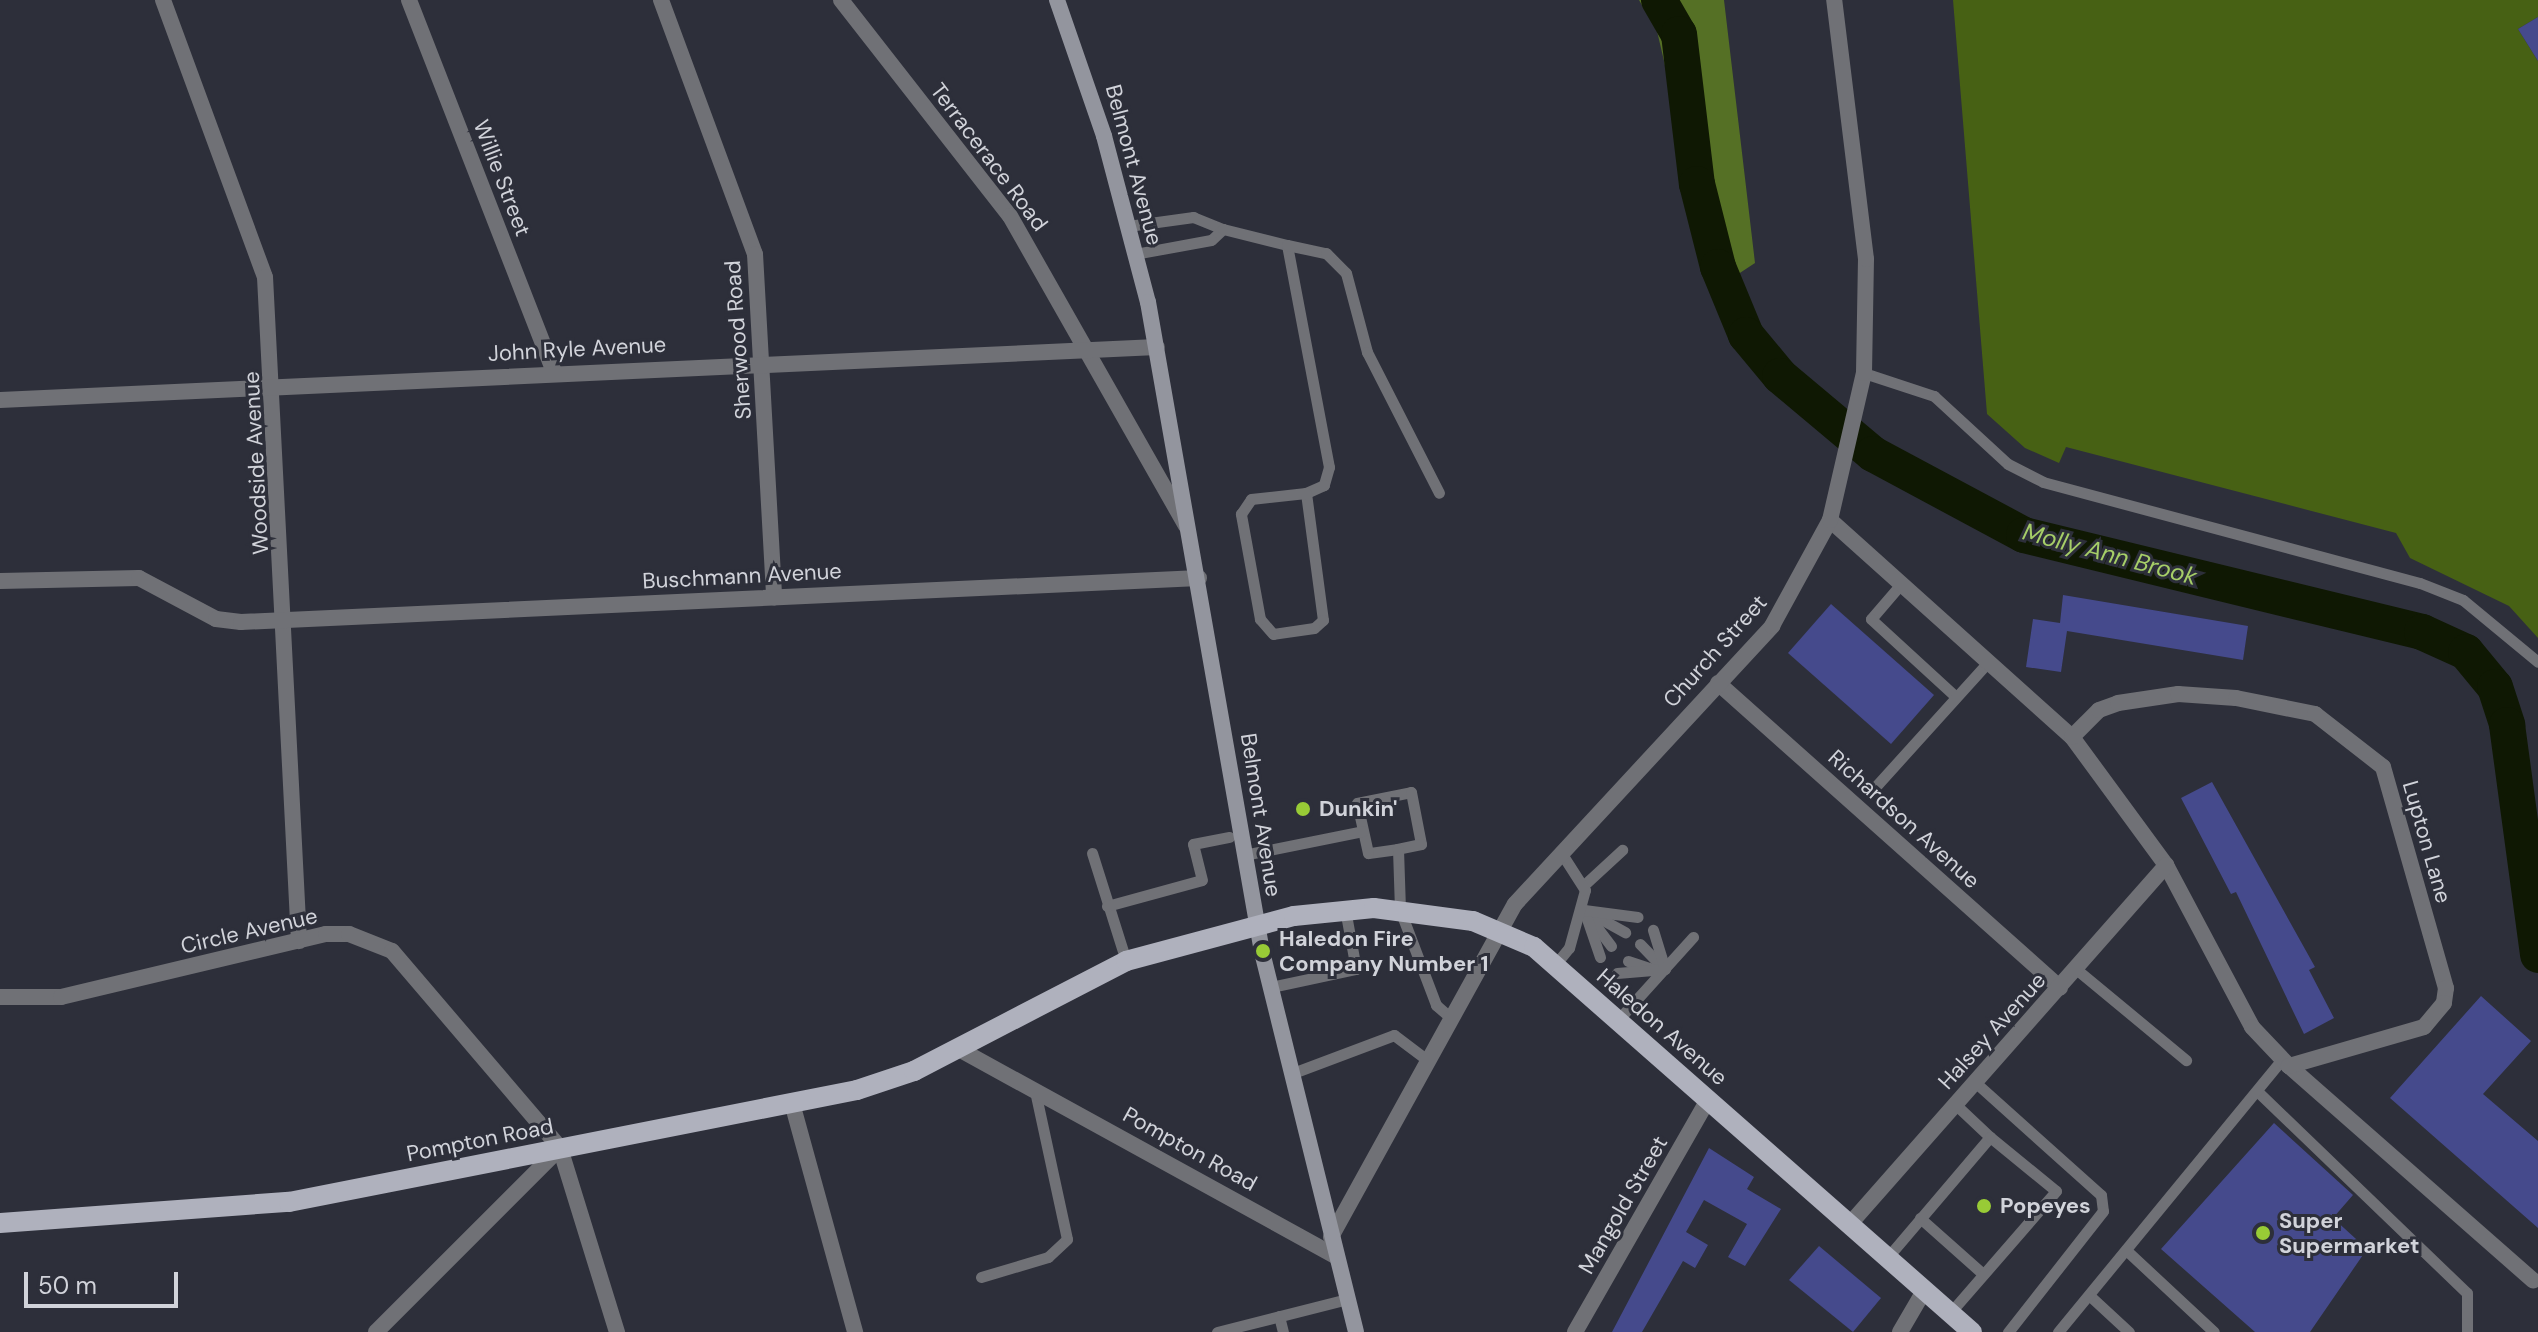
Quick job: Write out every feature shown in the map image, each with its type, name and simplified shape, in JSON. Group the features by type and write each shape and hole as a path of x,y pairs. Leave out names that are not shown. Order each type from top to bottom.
{"main road":[{"name":"Belmont Avenue","path":"1057,0 1128,226 1157,347 1199,578 1234,836 1244,855 1256,924 1356,1332"},
{"name":"Haledon Avenue","path":"1126,961 1256,924 1345,909 1400,910 1500,929 1555,965 1972,1332"},
{"name":"Pompton Road","path":"0,1223 289,1202 886,1082 1126,961"}],"street":[{"name":"Woodside Avenue","path":"163,0 265,277 286,619 299,941"},
{"name":"Willie Street","path":"409,0 554,372"},
{"name":"Sherwood Road","path":"661,0 750,234 764,363 774,597"},
{"name":"Terracerace Road","path":"841,0 1010,216 1086,350"},
{"name":"Church Street","path":"1331,1237 1500,929 1560,851 1772,626 1830,520 1861,395 1866,259 1834,0"},
{"name":"John Ryle Avenue","path":"0,400 554,372 1157,347"},
{"name":"Belmont Avenue","path":"1086,350 1191,535"},
{"path":"1830,520 2072,737 2166,865 2252,1027 2285,1062 2533,1280"},
{"name":"Buschmann Avenue","path":"0,581 139,578 216,619 286,619 1199,578"},
{"name":"Richardson Avenue","path":"1718,683 2060,988"},
{"name":"Lupton Lane","path":"2072,737 2099,710 2118,703 2178,694 2236,698 2315,714 2383,767 2446,988 2444,1003 2424,1027 2285,1062"},
{"name":"Halsey Avenue","path":"1849,1225 2166,865"},
{"name":"Circle Avenue","path":"0,997 61,997 299,941 349,934 392,951 560,1148"},
{"name":"Pompton Road","path":"957,1048 1335,1256"},
{"name":"Mangold Street","path":"1575,1332 1708,1100"},
{"path":"792,1103 855,1332"},
{"path":"376,1332 560,1148 617,1332"},
{"path":"1900,1332 1924,1291"}],"lane":[{"path":"1128,226 1193,217 1223,229 1326,253 1346,273 1367,352 1439,493"},
{"path":"1135,254 1211,240 1223,229"},
{"path":"1287,245 1329,467 1324,485 1306,493 1251,499 1241,514 1260,619 1273,634 1314,628 1323,620 1306,493"},
{"path":"1864,373 1934,396 2008,464 2043,482 2420,583 2463,600 2538,662"},
{"path":"1901,584 1871,619 1956,697"},
{"path":"1877,785 1988,662"},
{"path":"1411,792 1421,844 1398,849 1368,853 1357,803 1411,792"},
{"path":"1244,855 1363,831"},
{"path":"1107,906 1202,880 1193,844 1234,836"},
{"path":"1398,849 1400,910 1436,1005 1450,1017"},
{"path":"1584,885 1622,850"},
{"path":"1560,851 1584,885 1584,910 1600,957"},
{"path":"1092,853 1126,961"},
{"path":"1271,987 1356,969 1345,909"},
{"path":"1584,910 1638,917"},
{"path":"1584,910 1625,932"},
{"path":"1584,910 1611,946"},
{"path":"1555,965 1584,910"},
{"path":"1653,930 1665,969"},
{"path":"1618,1020 1693,937"},
{"path":"1640,944 1665,969"},
{"path":"1628,961 1665,969"},
{"path":"1617,973 1665,969"},
{"path":"2076,969 2186,1060"},
{"path":"1293,1073 1394,1035 1427,1060"},
{"path":"2058,1332 2257,1091 2285,1062"},
{"path":"1976,1083 2101,1195 2103,1211 2008,1332"},
{"path":"981,1277 1048,1257 1067,1239 1029,1088"},
{"path":"2257,1091 2467,1293 2467,1332"},
{"path":"1950,1313 2056,1191 1956,1105"},
{"path":"1887,1258 1990,1137"},
{"path":"1920,1218 1983,1274"},
{"path":"2126,1250 2214,1332"},
{"path":"2090,1296 2129,1332"},
{"path":"1217,1332 1347,1299"},
{"path":"1279,1316 1283,1332"}],"green space":[{"path":"1639,0 1724,0 1755,263 1717,288 1657,31"},
{"path":"1953,0 2538,0 2538,17 2518,29 2538,61 2538,638 2509,606 2410,558 2396,533 2066,447 2059,463 2025,448 1987,414"}],"building":[{"path":"2538,17 2538,61 2518,29"},
{"path":"2063,595 2248,626 2243,660 2067,631 2061,672 2026,667 2033,619 2060,623"},
{"path":"1831,604 1934,695 1891,744 1788,653"},
{"path":"2212,782 2315,967 2309,970 2334,1018 2304,1034 2236,892 2231,894 2181,798"},
{"path":"2481,996 2531,1041 2483,1094 2538,1141 2538,1228 2390,1098"},
{"name":"Super Supermarket","path":"2274,1123 2353,1195 2333,1218 2367,1249 2310,1332 2255,1332 2161,1249"},
{"path":"1709,1148 1754,1177 1747,1189 1781,1209 1745,1266 1728,1257 1747,1224 1704,1200 1686,1232 1708,1245 1695,1268 1683,1261 1642,1332 1612,1332"},
{"path":"1819,1246 1881,1298 1853,1332 1789,1280"}],"waterway":[{"name":"Molly Ann Brook","path":"1659,0 1679,34 1697,184 1718,267 1746,335 1780,376 1873,454 2024,535 2422,632 2466,652 2495,687 2507,725 2538,955"}],"place":[{"name":"Dunkin'","path":"1303,809"},
{"name":"Haledon Fire Company Number 1","path":"1263,951"},
{"name":"Popeyes","path":"1984,1206"},
{"name":"Super Supermarket","path":"2263,1233"}]}
